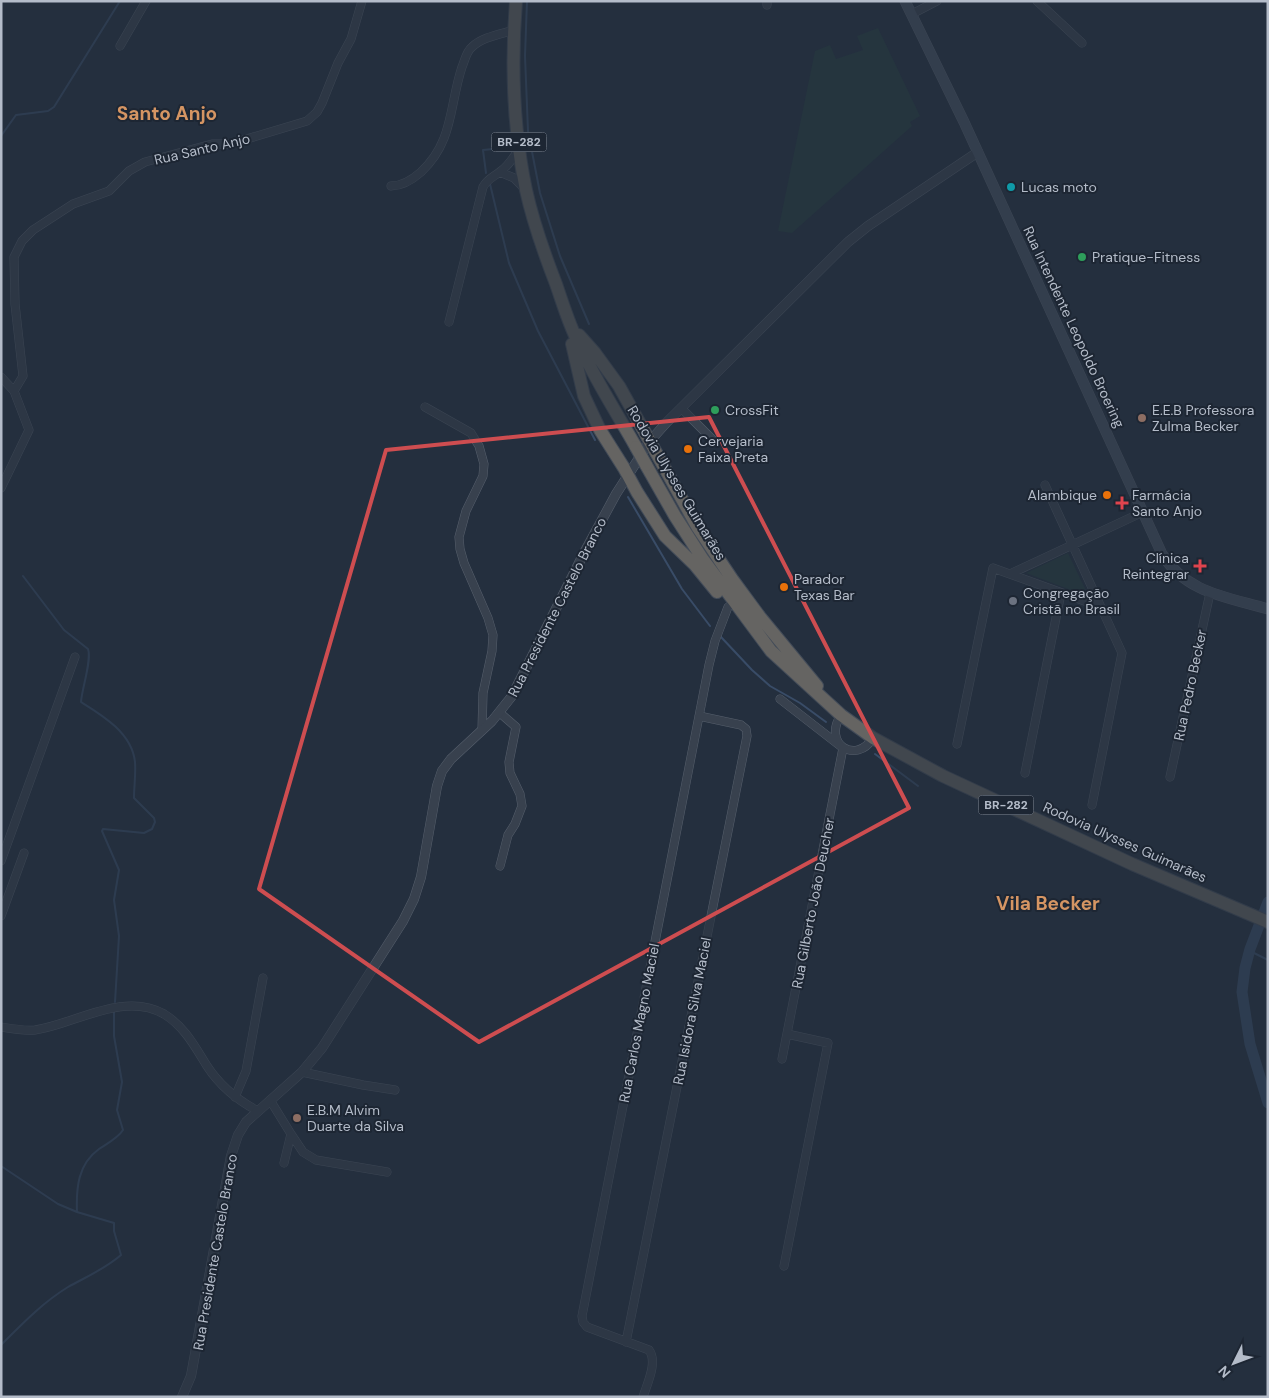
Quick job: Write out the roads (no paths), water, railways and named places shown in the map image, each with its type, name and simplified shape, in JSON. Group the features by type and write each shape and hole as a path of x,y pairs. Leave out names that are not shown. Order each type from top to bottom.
{"highway":[{"name":"Rodovia Ulysses Guimarães","path":"516,1 514,92 519,148 526,190 540,242 571,326 594,376 675,516 702,558 771,651 838,712 874,738 943,776 1132,864 1268,922"},
{"path":"556,283 560,316 574,349 584,396 600,430 665,536 695,565 728,607 771,651"},
{"path":"571,326 614,377 698,528 732,579 760,617 838,712"}],"main road":[{"name":"Rua Intendente Leopoldo Broering","path":"906,1 978,152 1162,554 1173,570 1187,582 1210,593 1268,609"}],"street":[{"path":"120,46 146,1"},
{"name":"Rua Santo Anjo","path":"14,391 21,381 23,372 15,298 14,257 22,240 33,230 73,204 105,194 129,171 145,162 212,144 230,144 307,121 317,112 322,103 338,63 351,39 362,1"},
{"path":"912,14 937,1"},
{"path":"1036,1 1082,43"},
{"path":"391,186 402,185 411,180 425,168 438,152 444,140 461,72 470,48 489,38 514,30"},
{"path":"449,322 483,187 490,178 500,172 519,148"},
{"name":"Rua Presidente Castelo Branco","path":"182,1397 192,1376 234,1148 244,1126 302,1072 322,1048 403,921 414,899 421,877 440,775 451,759 500,713 518,686 584,553 628,474 650,441 680,408 848,242 868,226 978,152"},
{"path":"500,172 514,178 526,190"},
{"path":"1,377 14,391 29,430 1,488"},
{"path":"425,407 471,433 479,446 484,467 483,476 464,517 460,537 460,549 464,563 488,618 493,635 492,650 483,693 482,730"},
{"path":"680,408 715,442"},
{"path":"1045,486 1122,653 1092,805"},
{"path":"1010,574 1143,512"},
{"path":"957,744 993,568 1100,607"},
{"path":"1025,772 1061,593"},
{"name":"Rua Pedro Becker","path":"1170,777 1210,593"},
{"name":"Rua Carlos Magno Maciel","path":"643,1397 653,1355 649,1350 587,1327 582,1316 699,716 715,641 728,607"},
{"path":"1,861 75,657"},
{"path":"780,699 843,748 855,751 864,748 874,738"},
{"path":"838,712 834,729 835,736 843,748"},
{"path":"500,713 516,727 509,762 510,773 522,801 520,814 508,835 500,866"},
{"name":"Rua Isidora Silva Maciel","path":"626,1342 747,736 747,730 743,726 699,716"},
{"name":"Rua Gilberto João Deucher","path":"782,1059 843,748"},
{"path":"1,916 24,853"},
{"path":"235,1097 246,1071 263,978"},
{"path":"1,1027 35,1030 96,1011 117,1008 136,1007 158,1012 170,1018 182,1030 217,1080 235,1097 258,1111"},
{"path":"784,1266 828,1043 787,1034"},
{"path":"302,1072 395,1090"},
{"path":"270,1100 303,1152 316,1160 387,1172"},
{"path":"284,1163 291,1134"}],"waterway":[{"path":"1,136 16,115 48,111 54,107 120,1"},
{"path":"527,1 525,56 528,131 540,193 560,256 589,324"},
{"path":"486,173 483,150 503,148"},
{"path":"490,184 509,263 538,331 595,440"},
{"path":"628,497 682,589 710,626"},
{"path":"23,576 64,630 88,649 89,660 81,702 107,719 128,742 135,762 134,798 154,818 155,822 152,829 144,833 103,829 102,831 119,870 114,900 119,936 115,1002"},
{"path":"721,637 770,686 800,703 826,722"},
{"path":"875,754 918,786"},
{"path":"1268,902 1250,949 1242,992 1250,1044 1268,1103"},
{"path":"1250,949 1268,960"},
{"path":"77,1212 78,1185 83,1169 92,1155 116,1138 123,1130 117,1110 122,1082 114,1036 114,1012"},
{"path":"1,1166 58,1204 114,1223 114,1231 121,1255 102,1269 68,1287 50,1300 1,1345"}],"place":[{"name":"Lucas moto","path":"1011,187"},
{"name":"Pratique-Fitness","path":"1082,257"},
{"name":"CrossFit","path":"715,410"},
{"name":"E.E.B Professora Zulma Becker","path":"1142,418"},
{"name":"Cervejaria Faixa Preta","path":"688,449"},
{"name":"Alambique","path":"1107,495"},
{"name":"Farmácia Santo Anjo","path":"1122,503"},
{"name":"Clínica Reintegrar","path":"1200,566"},
{"name":"Parador Texas Bar","path":"784,587"},
{"name":"Congregação Cristã no Brasil","path":"1013,601"},
{"name":"E.B.M Alvim Duarte da Silva","path":"297,1118"}],"district":[{"name":"Santo Anjo","path":"167,113"},
{"name":"Vila Becker","path":"1048,903"}]}
